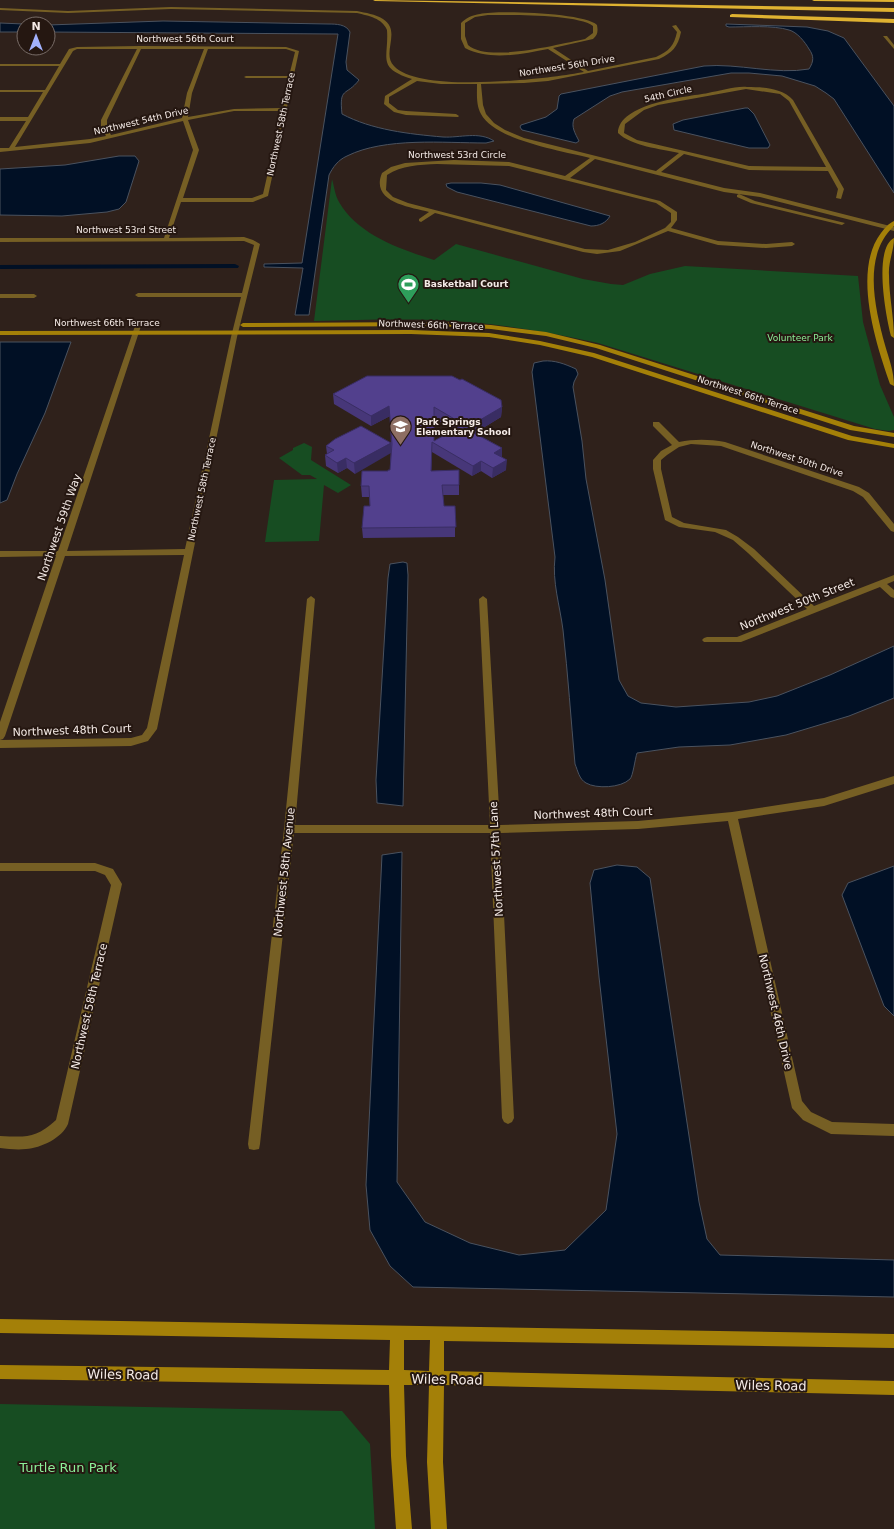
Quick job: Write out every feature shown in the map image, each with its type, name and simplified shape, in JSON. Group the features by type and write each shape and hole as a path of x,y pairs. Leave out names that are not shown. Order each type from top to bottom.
{"highway":[{"path":"375,0 894,10"},
{"path":"814,0 894,1"},
{"path":"485,3 671,13"},
{"path":"726,16 894,21"}],"street":[{"name":"Northwest 56th Drive","path":"0,9 68,12 171,8 357,12 372,16 383,21 388,26 390,31 388,59 389,64 394,70 416,79 447,83 534,81 657,58 668,53 674,48 679,32 674,26"},
{"path":"548,46 594,37 596,34 595,25 590,22 574,18 515,14 478,15 470,17 463,23 464,42 466,46 481,52 502,54 548,46 586,71"},
{"path":"885,37 892,43 894,48"},
{"path":"110,137 104,128 104,120 140,47"},
{"path":"166,239 196,150 194,142 188,132 184,110 207,47"},
{"name":"Northwest 56th Court","path":"61,65 71,50 76,48 207,47 294,49"},
{"name":"Northwest 58th Terrace","path":"180,200 253,200 266,195 297,51 294,49"},
{"path":"0,65 61,65 11,149"},
{"path":"246,76 292,76"},
{"path":"416,79 387,96 386,104 396,111 406,113 456,116"},
{"path":"479,82 480,108 483,115 490,123 504,132 522,139 724,190 760,195 789,202 891,229"},
{"name":"54th Circle","path":"830,169 749,168 635,141 626,137 621,132 620,127 642,109 649,106 737,89 759,88 782,93 791,100 830,169 841,189 839,198"},
{"path":"0,91 46,91"},
{"name":"Northwest 54th Drive","path":"0,150 50,146 110,137 185,119 234,110 284,109"},
{"path":"0,119 29,119"},
{"path":"657,173 682,153"},
{"path":"566,178 594,158"},
{"name":"Northwest 53rd Circle","path":"496,162 566,178 662,204 674,212 675,218 673,224 667,229 617,251 595,252 394,200 386,195 383,189 384,174 395,166 415,163 496,162"},
{"path":"724,190 753,202 845,224"},
{"path":"782,209 789,202"},
{"path":"421,220 434,211"},
{"path":"879,233 891,229 894,223"},
{"path":"667,229 718,243 766,246 792,244"},
{"path":"879,233 894,236"},
{"path":"879,233 873,254 872,290 875,316 886,361 891,371 894,384"},
{"name":"Northwest 53rd Street","path":"0,240 244,239 252,241"},
{"path":"894,240 887,256 886,277 889,310 894,336"},
{"name":"Northwest 58th Terrace","path":"144,738 152,729 236,328 256,244 252,241"},
{"path":"138,295 244,295"},
{"path":"1,298 34,296"},
{"path":"360,324 360,332"},
{"name":"Northwest 66th Terrace","path":"0,333 360,324 439,324 491,327 546,334 598,346 853,428 894,435"},
{"name":"Northwest 66th Terrace","path":"0,326 137,329"},
{"name":"Northwest 66th Terrace","path":"236,328 360,332 440,332 489,335 540,343 594,355 851,438 894,446"},
{"name":"Northwest 59th Way","path":"0,736 137,329"},
{"path":"886,361 894,362"},
{"path":"656,424 677,445"},
{"name":"Northwest 50th Drive","path":"813,610 740,541 723,532 682,526 676,524 668,518 657,469 657,460 664,453 677,445 691,442 722,444 856,489 866,495 894,529"},
{"path":"0,554 188,552"},
{"name":"Northwest 50th Street","path":"707,640 738,640 894,578"},
{"path":"881,583 894,595"},
{"name":"Northwest 58th Avenue","path":"254,1144 289,829 311,599"},
{"name":"Northwest 57th Lane","path":"483,599 508,1118"},
{"name":"Northwest 48th Court","path":"0,744 131,742 144,738"},
{"name":"Northwest 48th Court","path":"289,829 495,829 638,824 732,816 824,802 894,780"},
{"name":"Northwest 46th Drive","path":"732,816 796,1104 807,1116 831,1128 894,1130"},
{"name":"Northwest 58th Terrace","path":"0,866 95,866 109,872 117,884 62,1124 48,1136 26,1142 0,1142"},
{"path":"0,1326 894,1341"},
{"path":"398,1333 396,1378 404,1529"},
{"path":"437,1333 435,1462 439,1529"},
{"name":"Wiles Road","path":"0,1372 437,1378 894,1388"}],"green space":[{"name":"Volunteer Park","path":"332,179 339,202 347,214 368,232 394,246 434,260 456,244 583,279 623,285 650,274 685,266 858,276 863,322 880,385 894,417 894,430 889,431 875,429 598,343 558,335 497,325 456,321 314,321"},
{"path":"304,443 312,447 311,460 351,485 338,493 324,485 319,541 265,542 274,480 317,479 310,475 302,475 279,458 293,450 293,448"},
{"name":"Turtle Run Park","path":"0,1404 342,1411 370,1444 375,1529 0,1529"}],"water":[{"path":"163,21 337,24 346,27 350,32 346,62 347,70 359,80 343,95 341,105 342,114 378,128 443,137 482,136 494,141 486,143 415,142 379,146 362,150 347,156 338,162 329,175 309,315 295,315 303,268 264,267 264,264 302,263 338,34 56,32 56,25"},
{"path":"0,23 16,24 16,32 0,32"},
{"path":"726,24 807,27 828,31 844,38 894,106 894,193 834,99 815,86 782,76 731,73 622,92 610,96 574,119 573,127 579,141 576,143 522,130 520,127 521,125 546,117 557,109 559,96 561,94 704,66 730,66 783,71 809,69 811,66 813,56 811,52 805,43 792,31 783,28 729,27 726,26"},
{"path":"748,108 754,114 770,145 768,148 749,148 674,130 673,124 683,120"},
{"path":"119,156 135,156 139,161 126,202 119,209 107,212 62,216 0,215 0,169 65,165"},
{"path":"481,183 500,185 610,216 602,224 591,226 457,192 447,187 446,184"},
{"path":"0,342 71,342 45,413 17,474 7,500 0,503"},
{"path":"552,361 564,364 576,369 578,374 573,387 582,441 586,479 605,580 619,680 628,696 641,703 676,707 749,702 777,696 830,675 894,646 894,698 849,716 786,735 730,745 679,747 637,753 631,777 626,782 608,787 590,785 586,783 579,775 575,764 563,630 555,585 555,557 532,372 534,363"},
{"path":"403,562 407,563 408,575 403,806 377,803 376,780 388,578 390,564"},
{"path":"402,852 397,1182 425,1222 470,1243 519,1255 565,1250 606,1210 617,1134 590,883 594,870 617,865 637,867 650,878 699,1202 707,1239 720,1255 894,1260 894,1297 413,1287 390,1266 370,1230 366,1185 382,855"},
{"path":"894,866 894,1016 884,1006 842,895 848,883"}],"building":[{"path":"367,376 452,376 460,380 462,379 501,400 502,407 468,427 434,407 434,441 461,426 502,448 494,453 507,460 493,468 481,461 473,466 432,442 431,471 459,470 459,485 442,485 444,506 455,506 456,527 362,528 364,506 370,506 369,486 361,486 362,471 390,470 392,444 389,406 371,416 333,394"},
{"path":"361,426 391,443 354,463 346,458 337,463 325,455 334,450 326,446 335,439"}],"waterway":[{"path":"0,267 235,266"}],"place":[{"name":"Basketball Court","path":"409,304"},
{"name":"Park Springs Elementary School","path":"400,446"}]}
